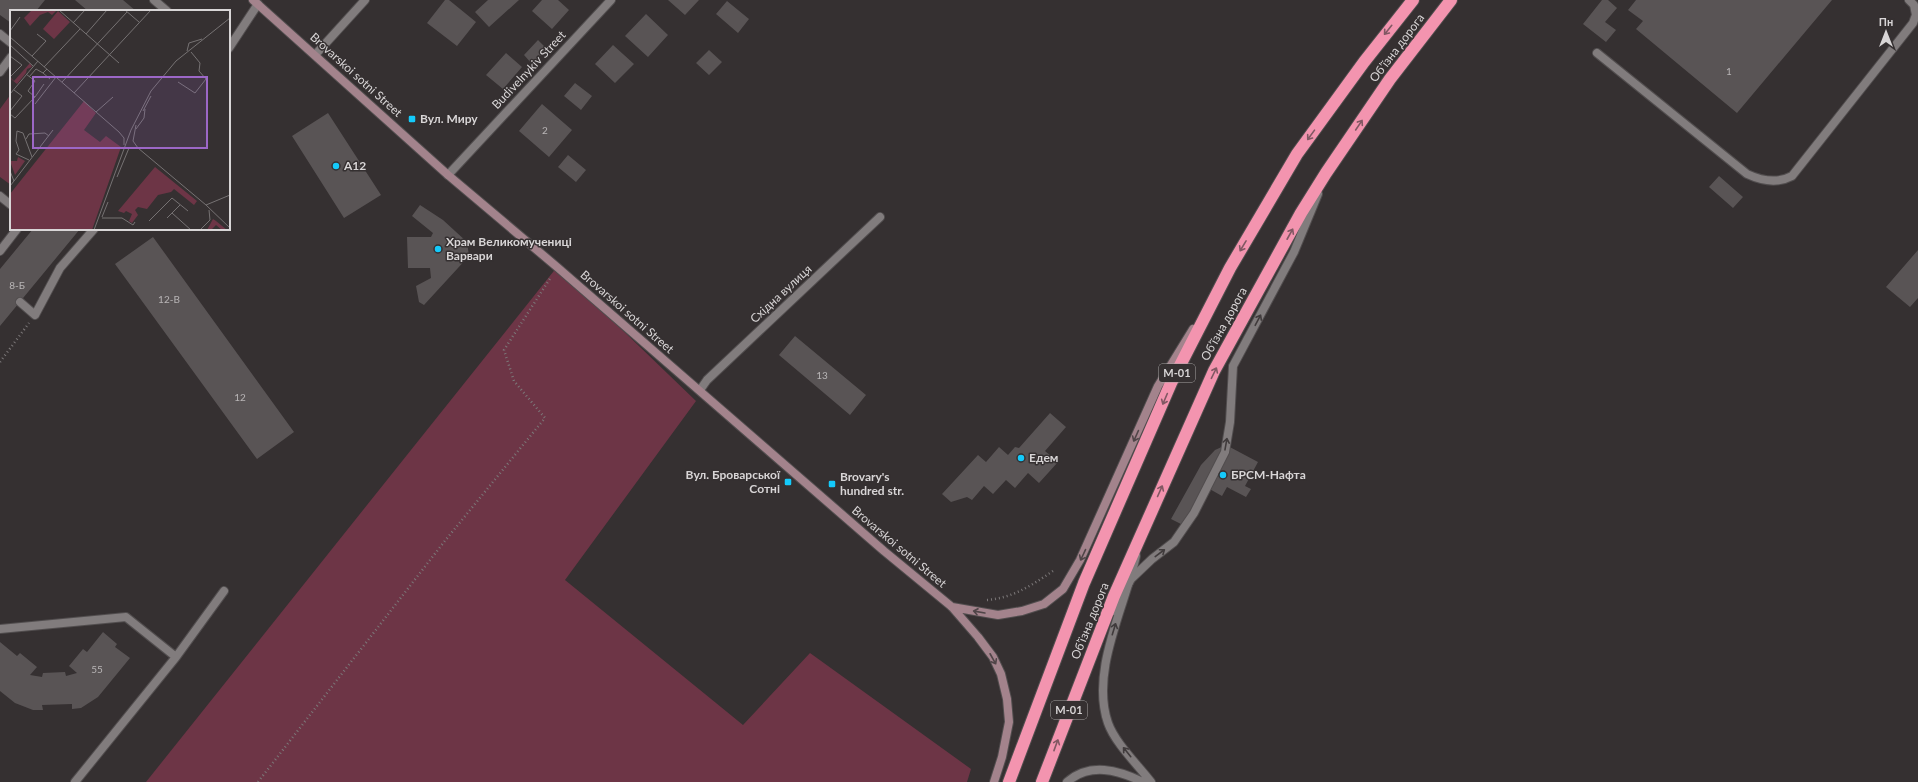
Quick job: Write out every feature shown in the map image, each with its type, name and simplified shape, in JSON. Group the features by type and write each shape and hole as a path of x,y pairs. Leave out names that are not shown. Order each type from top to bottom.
{"highway":[{"name":"Обʼїзна дорога","path":"1009,782 1084,583 1171,383 1230,268 1297,154 1364,62 1413,0"},
{"name":"Обʼїзна дорога","path":"1042,782 1114,596 1214,371 1301,213 1326,173 1390,79 1452,0"}],"street":[{"path":"154,0 166,10"},
{"path":"315,54 365,0"},
{"name":"Budivelnykiv Street","path":"448,174 611,0"},
{"path":"1597,53 1747,174 1772,181 1784,180 1792,176 1913,23 1916,15 1914,4 1909,0"},
{"path":"230,46 256,2"},
{"name":"Brovarskoi sotni Street","path":"256,2 448,174 700,390 884,551 952,607 978,637 993,658 1001,674 1009,722 1002,758 994,782"},
{"path":"0,34 10,42"},
{"path":"0,72 10,59"},
{"path":"1098,638 1131,579 1152,559 1174,542 1194,513 1224,452 1230,422 1233,366 1294,252 1326,173"},
{"path":"0,196 10,204"},
{"name":"Східна вулиця","path":"700,390 707,380 880,218"},
{"path":"0,251 15,230"},
{"path":"20,302 35,315 60,268 93,230"},
{"path":"952,607 998,615 1016,612 1044,604 1063,588 1080,560 1158,386 1230,268"},
{"path":"1140,535 1131,579 1109,643 1104,683 1104,706 1108,723 1114,736 1151,782"},
{"path":"75,782 176,657 224,591"},
{"path":"0,629 126,617 176,657"},
{"path":"1067,782 1074,776 1092,770 1110,770 1127,774 1143,782"}],"path":[{"path":"258,782 444,542 545,418 514,381 504,350 557,267"},
{"path":"0,362 35,315"},
{"path":"982,600 1000,599 1027,588 1053,571"}],"shaded area":[{"path":"10,95 10,184 0,177 0,109"},
{"path":"557,267 696,401 565,580 743,725 810,653 971,769 967,782 146,782"}],"building":[{"path":"0,0 45,0 37,10 10,10 10,22 0,15"},
{"path":"75,0 123,0 135,10 87,10"},
{"path":"445,0 449,0 476,22 457,46 427,23"},
{"path":"488,0 519,0 489,27 475,12"},
{"path":"542,0 558,0 569,10 552,29 532,11"},
{"path":"668,0 699,0 685,15"},
{"path":"1602,0 1608,0 1617,8 1605,22 1616,30 1606,42 1583,24"},
{"path":"1636,0 1832,0 1737,113 1636,29 1643,21 1628,10"},
{"path":"727,1 749,19 738,33 716,14"},
{"path":"646,14 668,35 648,57 625,36"},
{"path":"538,40 547,49 532,64 524,55"},
{"path":"613,45 634,64 615,83 595,64"},
{"path":"709,50 722,62 709,75 696,63"},
{"path":"506,53 522,67 503,89 486,75"},
{"path":"575,83 592,96 581,110 564,96"},
{"path":"542,104 572,130 549,157 519,131"},
{"name":"А12","path":"328,113 381,195 344,218 292,136"},
{"path":"568,155 586,170 576,182 558,167"},
{"path":"1719,176 1743,197 1733,208 1709,187"},
{"name":"Храм Великомучениці Варвари","path":"420,205 443,220 467,242 469,256 424,305 419,302 416,286 431,278 430,268 408,268 407,237 431,237 433,233 412,216"},
{"path":"32,230 79,230 0,326 0,269"},
{"path":"153,237 294,432 257,459 115,264"},
{"path":"1918,250 1918,298 1910,307 1886,287"},
{"path":"795,336 866,395 850,415 779,355"},
{"name":"Едем","path":"1050,413 1066,427 1045,451 1058,462 1039,483 1028,473 1015,488 1006,480 993,494 984,486 972,500 967,497 951,502 942,494 978,455 986,462 999,447 1008,455 1015,447 1019,448"},
{"name":"БРСМ-Нафта","path":"1226,445 1258,462 1245,486 1251,489 1246,497 1227,487 1222,496 1206,487 1185,526 1171,519 1201,465 1215,450"},
{"path":"103,632 117,644 115,647 130,658 98,697 81,708 72,709 72,704 42,705 43,710 33,710 15,703 0,691 0,642 17,656 20,653 37,667 30,675 42,677 43,673 65,672 66,676 77,673 69,666 83,649 87,652"}],"place":[{"name":"Вул. Миру","path":"412,119"},
{"name":"А12","path":"336,166"},
{"name":"Храм Великомучениці Варвари","path":"438,249"},
{"name":"Едем","path":"1021,458"},
{"name":"БРСМ-Нафта","path":"1223,475"},
{"name":"Вул. Броварської Cотні","path":"788,482"},
{"name":"Brovary's hundred str.","path":"832,484"}]}
